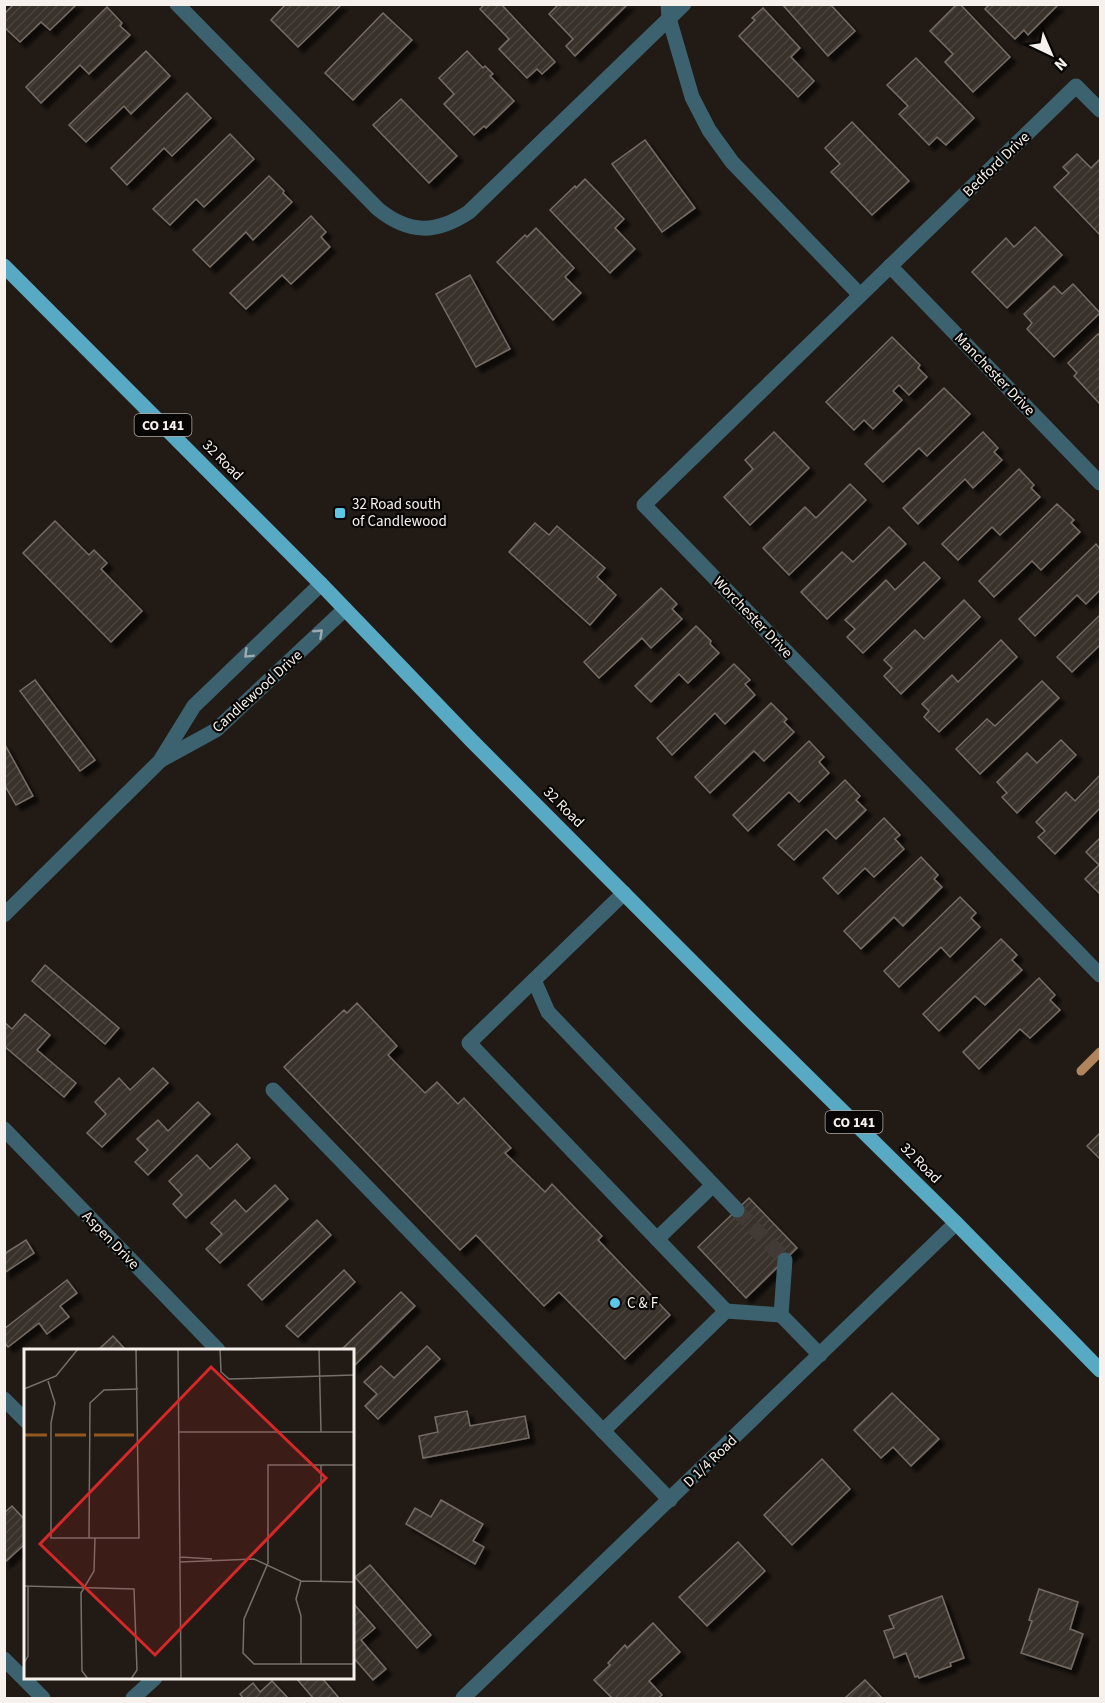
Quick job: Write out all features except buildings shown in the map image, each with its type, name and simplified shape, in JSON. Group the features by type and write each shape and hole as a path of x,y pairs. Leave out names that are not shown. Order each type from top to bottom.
{"main road":[{"name":"32 Road","path":"4,266 321,584 472,741 1101,1370"}],"street":[{"path":"177,4 378,209 400,224 426,229 456,221 469,212 669,11 684,4"},
{"path":"669,11 692,97 720,146 732,162 860,295"},
{"name":"Bedford Drive","path":"890,266 1077,86 1101,111"},
{"name":"Worchester Drive","path":"890,266 644,505 1101,975"},
{"name":"Manchester Drive","path":"890,266 1101,483"},
{"name":"Candlewood Drive","path":"4,915 160,761 194,706 321,584"},
{"name":"Candlewood Drive","path":"160,761 216,730 345,609"},
{"path":"624,893 469,1043 726,1311 782,1316 820,1356"},
{"path":"534,980 548,1012 736,1210"},
{"path":"273,1090 670,1500"},
{"name":"Aspen Drive","path":"4,1129 217,1349"},
{"path":"657,1239 713,1185"},
{"name":"D 1/4 Road","path":"463,1698 956,1223"},
{"path":"782,1316 785,1260"},
{"path":"603,1431 726,1311"},
{"path":"4,1399 24,1419"},
{"path":"4,1659 43,1698"},
{"path":"133,1698 153,1679"}],"waterway":[{"path":"1081,1071 1100,1052"}],"tunnel":[{"path":"737,1210 785,1260"}],"place":[{"name":"32 Road south of Candlewood","path":"340,513"},
{"name":"C & F","path":"615,1303"}]}
